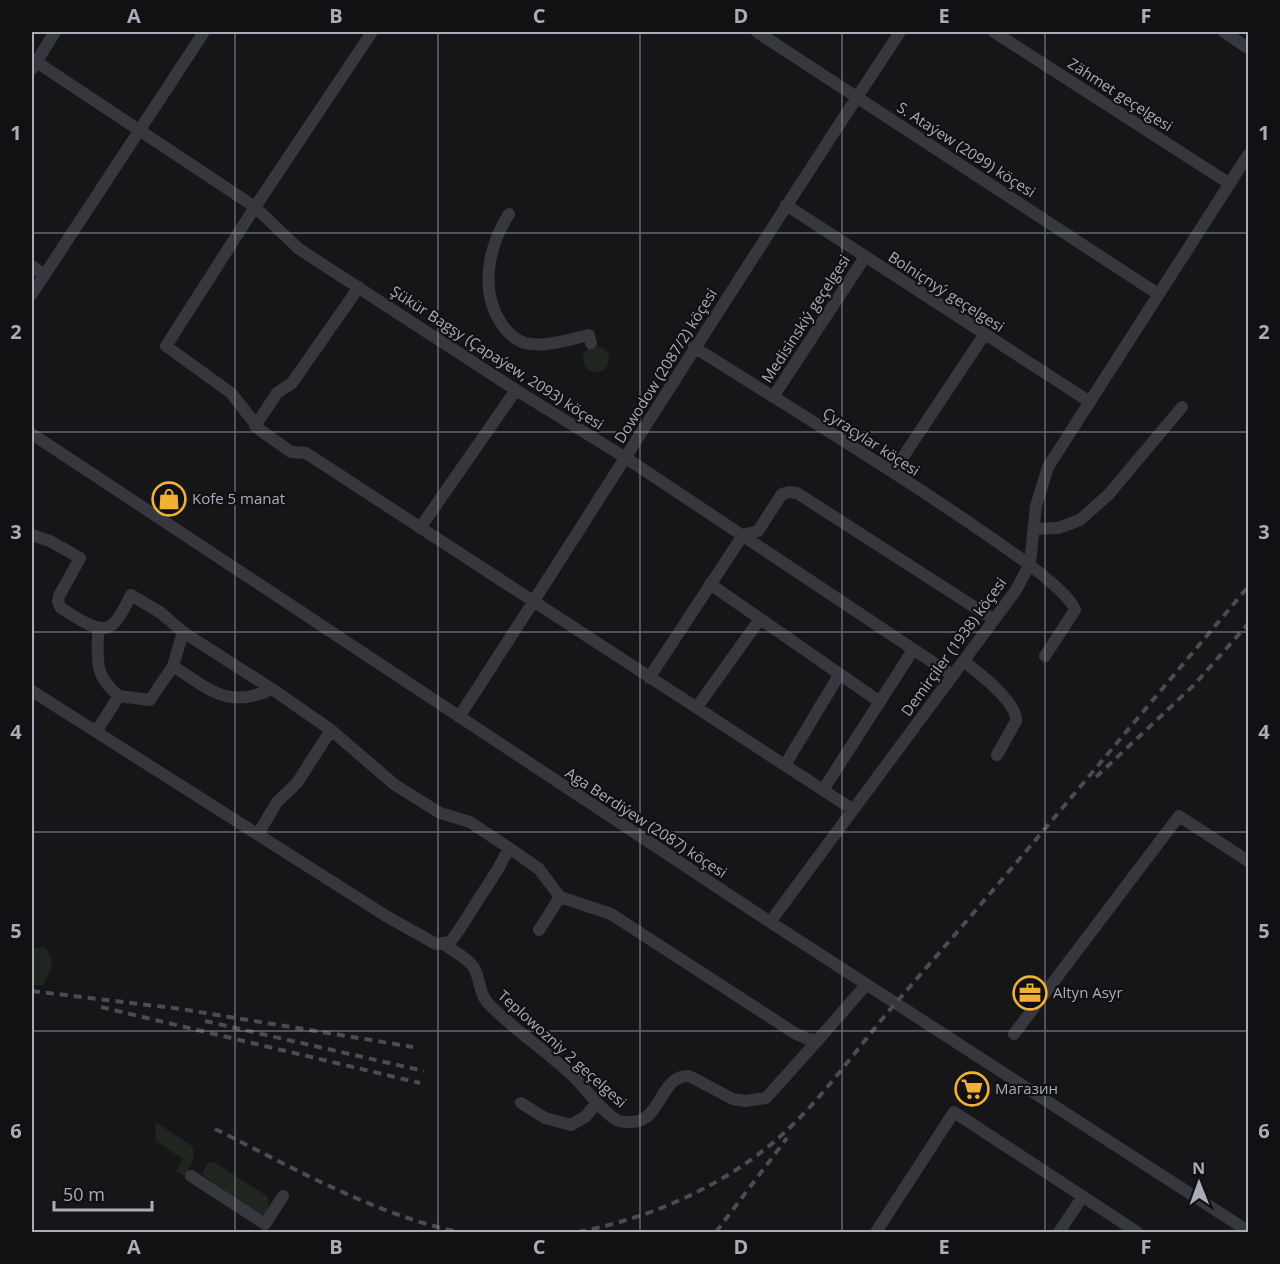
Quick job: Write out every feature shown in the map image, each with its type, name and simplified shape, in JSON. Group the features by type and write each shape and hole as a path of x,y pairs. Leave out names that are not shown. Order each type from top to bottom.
{"street":[{"path":"33,63 55,32"},
{"path":"32,294 204,32"},
{"path":"372,32 255,207 166,346 231,393 244,407 255,426 291,452 306,453 852,809"},
{"name":"S. Ataýew (2099) köçesi","path":"758,32 1158,294"},
{"name":"Dowodow (2087/2) köçesi","path":"459,717 786,205 900,32"},
{"name":"Zähmet geçelgesi","path":"994,32 1230,184"},
{"path":"1224,32 1248,48"},
{"name":"Şükür Bagşy (Çapaýew, 2093) köçesi","path":"33,63 255,207 299,249 516,390 626,458 952,675"},
{"name":"Demirçiler (1938) köçesi","path":"770,922 1016,590 1029,564 1036,506 1048,467 1248,155"},
{"name":"Bolniçnyý geçelgesi","path":"786,205 1090,402"},
{"path":"509,214 493,254 488,283 492,307 498,318 514,338 525,343 551,343 589,335 591,343"},
{"name":"Medisinskiý geçelgesi","path":"773,397 865,257"},
{"path":"32,266 44,275"},
{"path":"255,426 277,393 292,383 358,286"},
{"path":"893,472 984,335"},
{"name":"Çyraçylar köçesi","path":"694,348 893,472 1029,564 1070,599 1075,610 1045,656"},
{"path":"420,528 516,390"},
{"path":"1034,529 1058,528 1080,520 1109,494 1182,407"},
{"name":"Aga Berdiýew (2087) köçesi","path":"32,434 866,985 1247,1230"},
{"path":"649,678 743,535 758,531 782,494 789,492 797,493 993,619"},
{"path":"32,535 50,541 80,558 59,596 58,602 61,608 98,629 112,626 131,595 331,730 395,785 440,813 470,822 539,868 560,897 611,914 796,1034 818,1040 866,985"},
{"path":"710,584 880,702"},
{"path":"697,707 759,619"},
{"path":"98,629 98,662 106,686 119,696 150,700 173,666 183,632"},
{"path":"822,790 913,650"},
{"path":"963,661 998,692 1017,715 997,755"},
{"path":"173,666 217,694 230,698 244,698 272,689"},
{"path":"785,765 839,675"},
{"name":"Teplowozniy 2 geçelgesi","path":"32,691 386,916 436,944 442,943 470,963 476,970 485,1000 524,1037 576,1079 597,1103 619,1121 641,1121 648,1117 674,1080 681,1075 689,1076 733,1099 745,1101 766,1098 818,1040"},
{"path":"96,732 119,696"},
{"path":"258,834 277,802 297,783 331,730"},
{"path":"1014,1034 1179,816 1248,861"},
{"path":"442,943 450,942 457,933 498,870 509,848"},
{"path":"539,930 560,897"},
{"path":"521,1103 544,1118 571,1125 585,1117 597,1103"},
{"path":"876,1233 954,1112 1137,1233"},
{"path":"191,1176 265,1224 283,1196"},
{"path":"1059,1233 1083,1196"}],"shaded area":[{"path":"596,346 605,350 609,359 605,368 596,372 587,368 583,359 587,350"},
{"path":"44,947 51,957 50,970 43,986 32,985 32,950"},
{"path":"157,1123 192,1146 194,1155 184,1176 176,1171 183,1159 156,1141 155,1125"},
{"path":"209,1162 214,1162 267,1196 269,1205 267,1211 260,1217 204,1176 203,1171"}],"railway":[{"path":"578,1232 628,1220 676,1202 722,1179 784,1134 819,1097 883,1017 1248,587"},
{"path":"1096,777 1194,685 1248,624"},
{"path":"32,991 181,1009 413,1047"},
{"path":"101,1007 420,1083"},
{"path":"205,1021 424,1071"},
{"path":"215,1129 364,1201 426,1224 458,1232"},
{"path":"716,1232 787,1138"}],"place":[{"name":"Kofe 5 manat","path":"169,499"},
{"name":"Altyn Asyr","path":"1030,993"},
{"name":"Магазин","path":"972,1089"}]}
